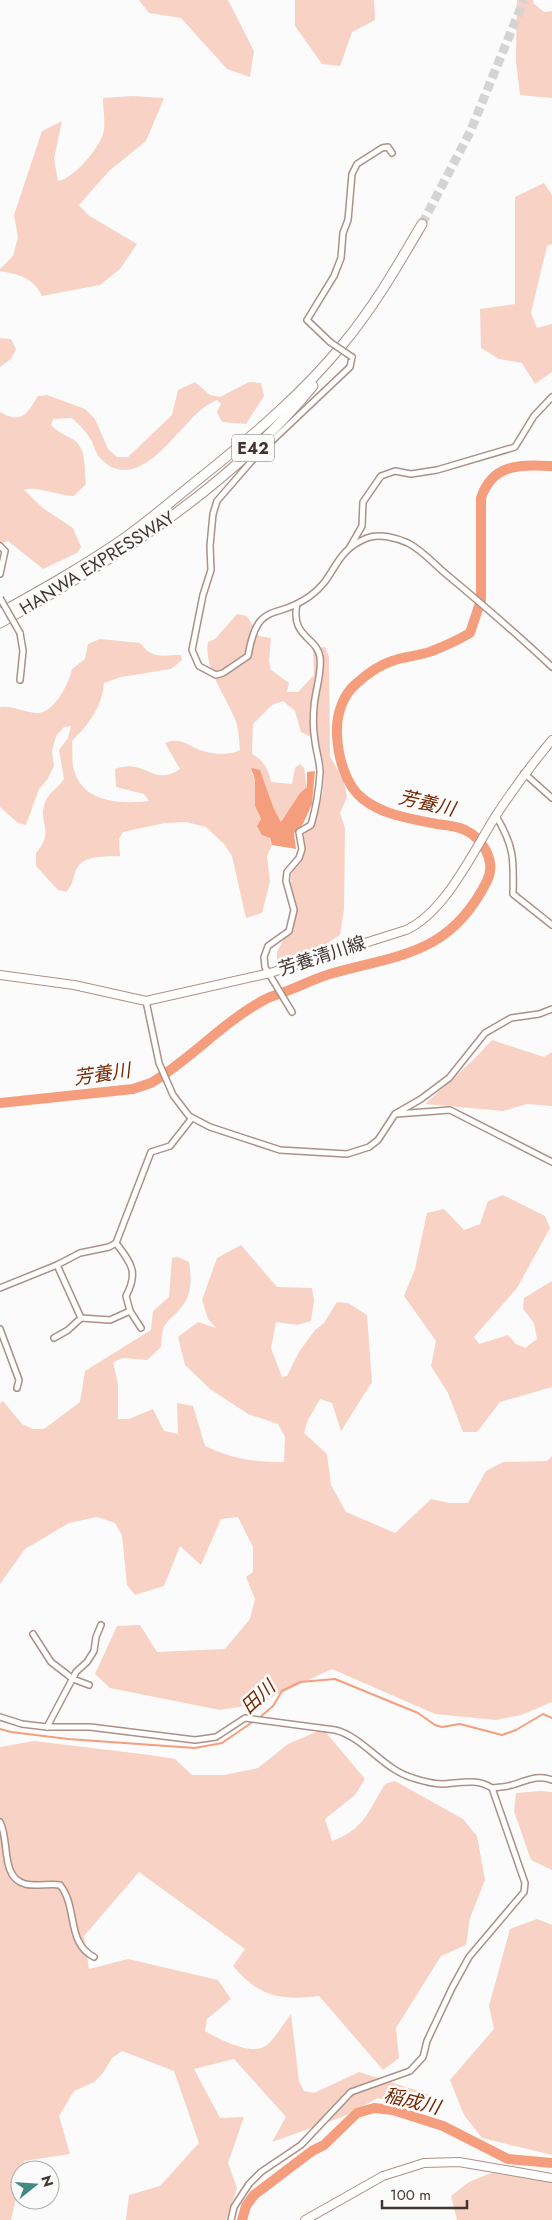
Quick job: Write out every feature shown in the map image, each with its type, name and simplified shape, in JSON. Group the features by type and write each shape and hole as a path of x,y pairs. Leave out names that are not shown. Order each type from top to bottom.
{"highway":[{"name":"HANWA EXPRESSWAY","path":"0,613 63,583 130,547 192,502 274,427 320,378 390,277 422,224"},
{"name":"HANWA EXPRESSWAY","path":"0,623 63,583 133,532 276,415 320,372 356,328"}],"main road":[{"name":"芳養清川線","path":"0,975 74,985 146,1000 271,976 406,930 420,924 430,915 472,856 524,773 552,740"},
{"path":"304,2220 383,2176 424,2163 459,2162 548,2177"}],"street":[{"path":"392,153 388,147 382,148 356,164 352,174 348,220 343,234 341,258 334,276 307,320 330,342 352,357 350,367 256,456 217,501 210,546 211,570 203,595 192,650 195,659 205,671 216,675 223,673 248,656 252,636 264,615 297,604 310,596 325,583 340,556 350,547 369,537 393,537 410,544 461,586 552,667"},
{"path":"350,547 362,526 363,502 381,476 395,471 411,474 437,470 515,447 534,416 552,397"},
{"path":"0,546 5,551 0,574"},
{"path":"0,598 20,633 23,651 20,680"},
{"path":"292,1012 265,967 264,958 268,946 289,931 294,910 286,881 287,872 299,858 302,849 299,832 311,825 320,771 315,740 314,705 319,680 319,649 303,635 300,629 295,615 297,604"},
{"path":"524,773 552,798"},
{"path":"496,816 509,838 513,854 513,894 552,925"},
{"path":"146,1000 158,1063 178,1104 192,1118 218,1130 280,1150 347,1154 369,1148 378,1140 395,1114 421,1099 449,1078 484,1033 511,1018 539,1014 552,1009"},
{"path":"395,1114 450,1110 530,1153 552,1162"},
{"path":"0,1288 57,1265 80,1252 109,1247 116,1243 151,1152 170,1146 192,1118"},
{"path":"116,1243 130,1262 134,1283 126,1296 130,1311 142,1328"},
{"path":"57,1265 81,1318"},
{"path":"54,1338 81,1318 110,1320 130,1311"},
{"path":"0,1330 19,1380 17,1388"},
{"path":"47,1727 76,1672 87,1662 94,1651 96,1637 101,1625"},
{"path":"33,1634 51,1662 73,1679 89,1685"},
{"path":"0,1717 22,1724 47,1727 90,1727 195,1740 216,1738 245,1718 265,1720 344,1732 392,1769 414,1778 441,1784 475,1782 486,1784 492,1788 525,1883 524,1892 469,1957 444,2004 427,2041 422,2057 410,2071 351,2092 301,2145 261,2172 249,2184 234,2207 230,2220"},
{"path":"492,1788 545,1777 552,1780"},
{"path":"0,1822 4,1830 9,1868 14,1877 22,1884 32,1886 60,1885 66,1892 76,1939 82,1948 94,1957"}],"shaded area":[{"path":"139,0 228,0 254,51 250,77 227,69 181,18 149,13"},
{"path":"295,0 374,0 375,20 352,32 340,66 322,64 295,26"},
{"path":"517,0 533,0 534,4 544,12 552,11 552,98 520,95 516,61"},
{"path":"133,96 164,98 146,141 109,171 79,205 88,215 137,244 120,269 100,285 42,296 35,285 25,278 0,271 13,256 18,237 14,215 42,131 62,121 54,159 58,181 64,179 84,163 100,141 104,126 103,98"},
{"path":"544,183 552,195 552,244 547,246 531,313 537,328 552,324 552,372 535,384 522,363 499,359 481,348 480,309 515,304 515,197"},
{"path":"0,338 11,339 16,349 11,359 0,367"},
{"path":"195,382 210,395 220,397 249,382 261,383 264,396 246,424 222,422 217,412 221,404 217,400 203,408 193,417 158,454 144,464 131,469 117,469 103,461 98,456 88,435 72,418 53,419 51,425 74,440 81,449 86,484 74,496 34,489 24,490 44,509 73,528 81,547 77,553 43,569 8,541 0,544 0,412 8,416 19,417 27,412 38,396 47,395 85,409 95,419 108,449 117,457 128,457 172,415 178,390"},
{"path":"237,614 247,616 259,636 271,638 269,661 271,670 289,683 287,692 298,692 314,675 313,648 325,647 329,657 330,756 344,782 347,797 340,813 345,828 344,909 340,935 310,954 295,959 277,959 277,952 296,915 290,887 293,862 305,833 316,821 323,791 324,766 317,740 301,732 295,711 283,701 272,705 253,724 252,754 265,765 271,782 292,784 295,768 300,764 304,768 307,787 300,793 281,822 274,809 263,778 251,772 255,780 255,806 272,845 267,856 270,881 262,913 246,918 232,856 224,844 206,827 186,822 165,823 123,832 119,839 120,856 95,857 84,861 76,870 66,892 58,890 36,866 36,853 45,838 43,814 46,800 64,779 59,750 68,738 71,726 64,727 56,736 52,751 54,766 47,780 39,789 26,825 18,823 0,807 0,707 10,707 38,713 50,708 68,682 72,669 85,659 88,644 100,639 140,643 149,652 163,656 181,655 182,660 171,669 121,677 104,683 101,700 94,715 72,741 74,769 80,783 87,790 95,796 116,801 149,801 144,794 116,787 115,769 126,766 134,767 162,775 170,774 180,769 165,743 171,741 180,741 209,753 226,754 240,750 236,722 217,683 207,652 208,642 215,639"},
{"path":"251,768 260,770 274,809 281,822 300,793 307,787 307,772 315,771 312,804 303,824 294,833 296,849 272,845 270,838 262,835 257,826 261,819 255,806 255,780"},
{"path":"492,1040 544,1057 552,1052 552,1106 527,1104 503,1111 425,1104 472,1061"},
{"path":"503,1195 545,1216 550,1228 517,1288 474,1337 479,1344 508,1335 516,1344 525,1348 537,1339 534,1323 523,1309 524,1298 552,1281 552,1387 500,1402 477,1432 463,1432 448,1393 431,1366 436,1341 404,1296 415,1269 427,1213 444,1209 464,1230 480,1224 488,1201"},
{"path":"241,1245 277,1287 312,1288 314,1301 311,1321 297,1325 276,1322 271,1348 282,1377 287,1376 299,1352 315,1330 324,1323 337,1302 348,1303 367,1315 372,1382 341,1431 332,1403 320,1399 308,1420 304,1433 327,1454 331,1485 346,1512 395,1533 431,1499 449,1503 468,1503 486,1471 503,1462 547,1461 552,1456 552,1702 521,1715 496,1720 435,1714 332,1669 257,1704 220,1710 110,1688 95,1674 117,1626 140,1625 157,1652 225,1649 250,1619 255,1599 246,1577 253,1572 253,1547 238,1517 221,1519 201,1565 180,1546 164,1586 135,1595 127,1585 122,1535 115,1523 97,1517 69,1523 25,1549 0,1584 0,1403 3,1401 22,1424 33,1429 44,1429 80,1402 85,1371 151,1330 153,1311 169,1297 172,1258 178,1257 189,1262 191,1281 189,1294 183,1305 164,1327 161,1347 147,1360 123,1358 113,1362 118,1384 118,1419 129,1419 153,1409 164,1431 178,1434 177,1403 193,1406 205,1446 243,1459 284,1462 285,1437 278,1424 248,1414 210,1389 185,1365 178,1337 198,1322 216,1328 208,1319 202,1300 217,1258"},
{"path":"323,1729 365,1779 355,1795 325,1819 332,1841 352,1831 359,1825 370,1811 385,1784 395,1781 463,1819 477,1836 485,1880 470,1918 466,1945 441,1956 396,2028 399,2058 383,2070 319,1996 281,1997 261,1990 252,1984 233,1966 245,1949 139,1872 84,1936 89,1969 128,1959 218,1980 231,1999 207,2019 205,2031 236,2046 253,2049 261,2048 270,2042 291,2014 299,2081 304,2091 314,2093 359,2072 428,2094 434,2112 378,2098 342,2117 272,2142 286,2117 234,2059 194,2069 220,2118 244,2117 228,2163 237,2188 226,2220 126,2220 129,2195 160,2186 199,2143 174,2071 122,2051 112,2058 103,2073 94,2082 74,2091 59,2116 70,2154 31,2160 10,2160 10,2210 13,2210 11,2220 0,2220 0,1747 34,1741 150,1755 175,1759 192,1775 224,1775 258,1768 288,1744"},
{"path":"552,1792 552,1870 531,1860 514,1811 516,1793"},
{"path":"537,1919 552,1925 552,2155 482,2138 464,2115 450,2080 494,2029 489,2006 510,1929"},
{"path":"498,2170 552,2179 552,2220 457,2220 451,2196 469,2182"}],"waterway":[{"name":"芳養川","path":"0,1103 133,1089 151,1083 180,1063 235,1019 264,1000 325,976 421,948 440,938 457,924 473,905 487,881 490,866 486,851 477,839 462,829 388,813 363,799 351,786 341,761 337,735 339,713 347,694 374,670 397,659 432,651 470,633 481,600 481,498 486,487 500,472 509,468 519,466 552,466"},
{"name":"田川","path":"258,1719 273,1706 282,1691 300,1682 335,1679 418,1713 435,1725 442,1727 460,1724 502,1735 516,1730 543,1714 552,1718"},
{"name":"田川","path":"0,1729 68,1739 195,1748 222,1743 254,1721"},
{"name":"稲成川","path":"242,2220 246,2206 254,2195 312,2151 324,2145 357,2113 374,2108 393,2110 443,2126 508,2159 552,2163"}],"tunnel":[{"path":"422,224 470,132 524,0"}]}
